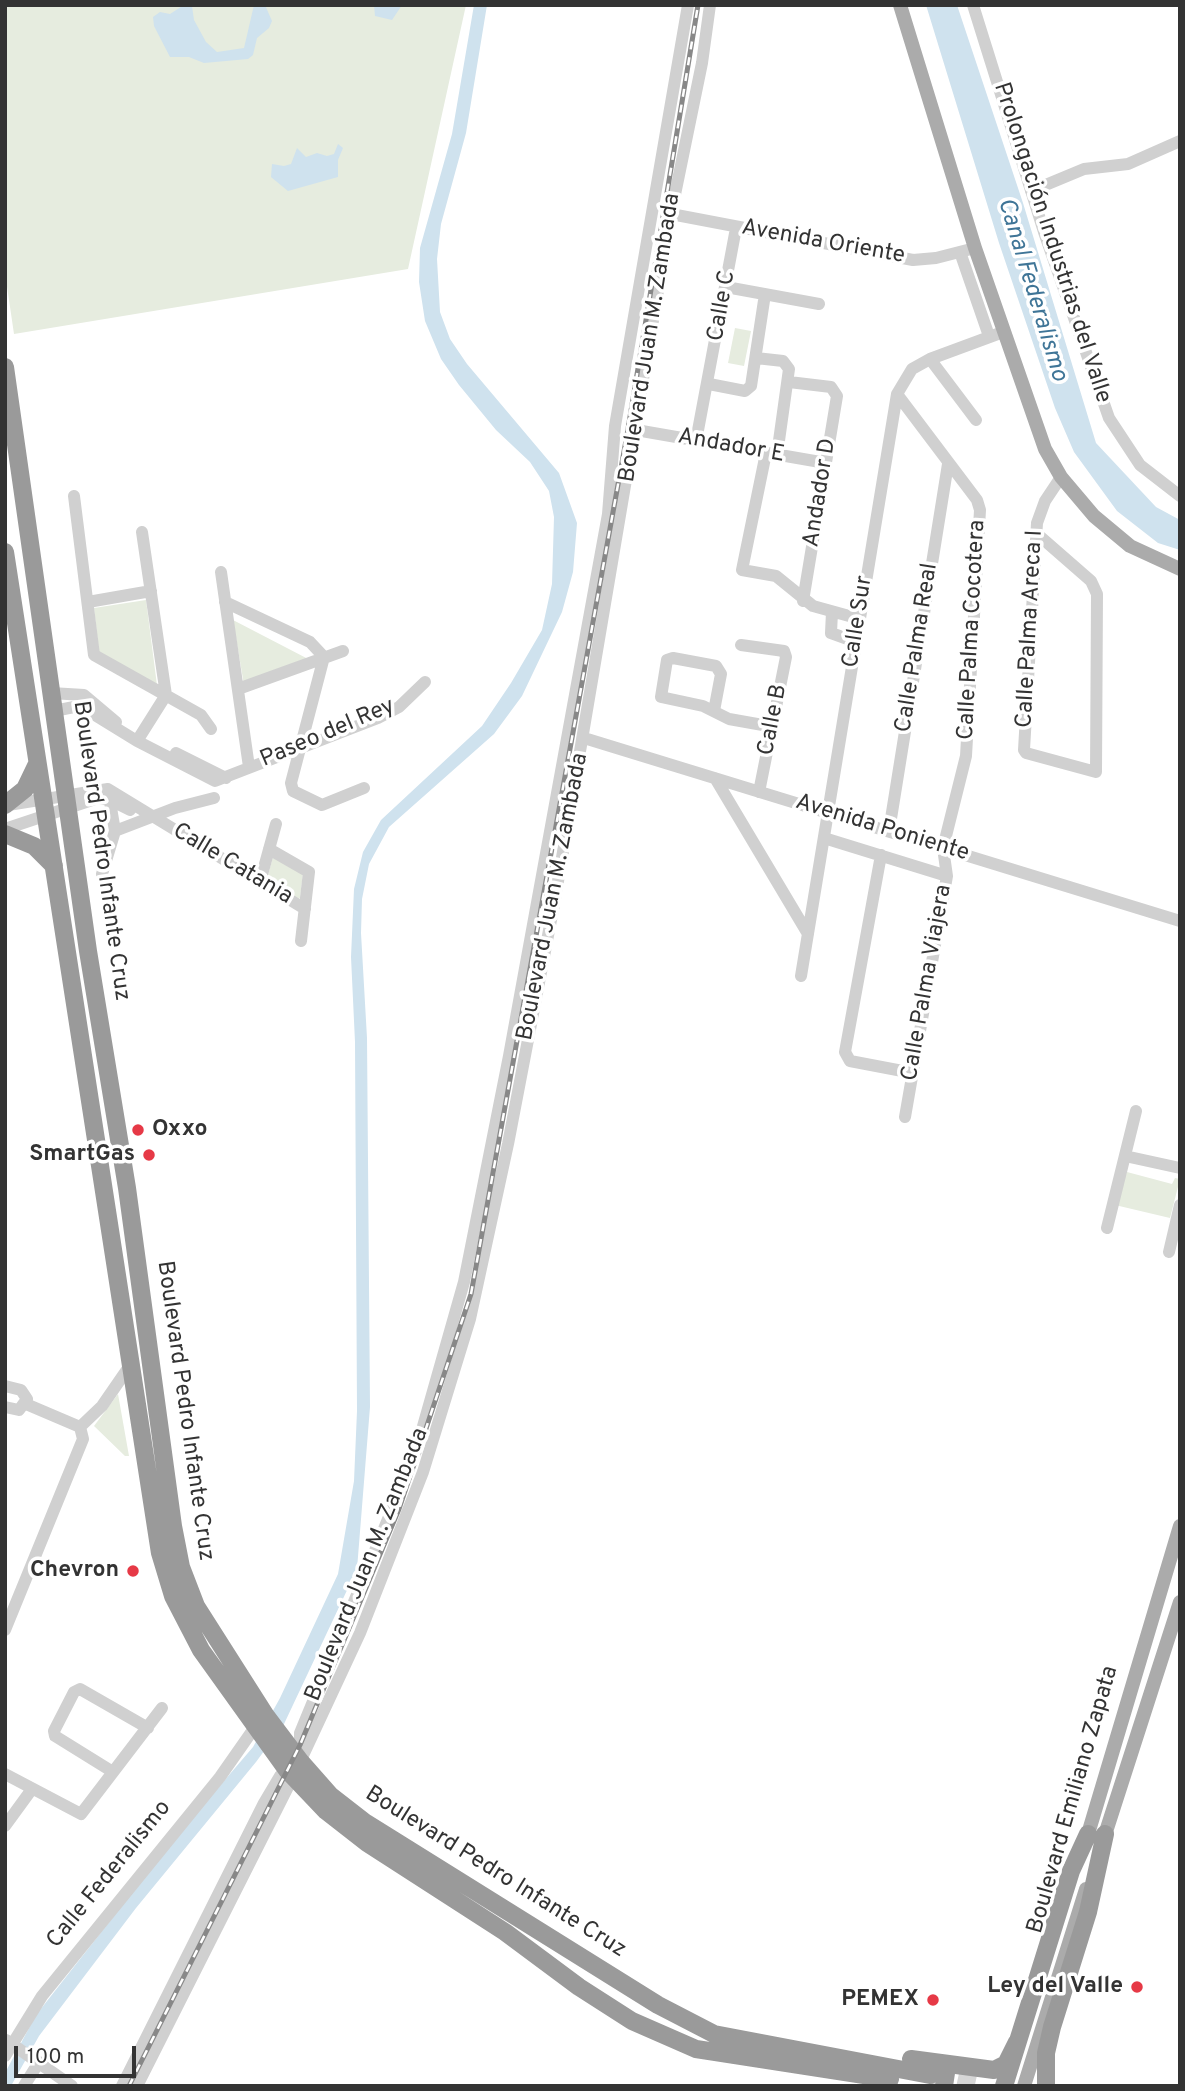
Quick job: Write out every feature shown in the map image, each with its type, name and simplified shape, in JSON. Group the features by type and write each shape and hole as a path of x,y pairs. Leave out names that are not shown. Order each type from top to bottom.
{"highway":[{"name":"Boulevard Pedro Infante Cruz","path":"5,367 69,802 88,951 127,1188 181,1567 208,1628 260,1725"},
{"name":"Boulevard Pedro Infante Cruz","path":"5,552 160,1553 173,1596 201,1650 280,1747 293,1769 326,1811 367,1843 505,1932 579,1987 632,2021 696,2049 933,2077"},
{"path":"5,805 25,789 37,764"},
{"path":"5,832 34,846 54,866"},
{"name":"Boulevard Pedro Infante Cruz","path":"293,1769 366,1823 658,2005 692,2022 714,2023 933,2077"},
{"path":"1034,2086 1088,1912 1097,1834"},
{"path":"948,2064 980,2073 1006,2085 1071,1871 1097,1834"},
{"path":"1046,2086 1046,2053 1052,2027"},
{"path":"933,2077 948,2064 987,2070 1000,2069 1017,2042"},
{"path":"696,2049 730,2063 874,2086"}],"main road":[{"path":"900,5 975,248 996,334 1037,431 1061,477 1110,530 1150,556 1180,569"},
{"name":"Boulevard Emiliano Zapata","path":"1097,1834 1180,1526"},
{"name":"Boulevard Emiliano Zapata","path":"1024,2086 1063,1941 1097,1834 1180,1602"},
{"name":"Boulevard Emiliano Zapata","path":"1006,2085 1063,1941"}],"street":[{"name":"Boulevard Juan M. Zambada","path":"122,2086 264,1803 293,1769 300,1733 416,1451 464,1282 509,1056 606,526 615,426 688,5"},
{"name":"Boulevard Juan M. Zambada","path":"137,2086 360,1633 411,1506 466,1330 508,1144 583,738 671,215 702,63 710,5"},
{"name":"Prolongación Industrias del Valle","path":"973,5 1090,371 1109,418 1140,465 1180,496"},
{"path":"1031,191 1084,169 1128,164 1180,141"},
{"name":"Avenida Oriente","path":"671,215 913,260 975,248"},
{"name":"Calle C","path":"696,441 709,384 736,228"},
{"path":"960,252 996,334"},
{"path":"726,287 818,304"},
{"path":"709,384 748,390 756,358 765,294"},
{"name":"Calle Sur","path":"801,975 897,394 912,369 930,359 996,334"},
{"path":"756,358 783,361 789,369 789,382 742,570 776,576 803,601 860,619"},
{"path":"930,359 976,420"},
{"name":"Andador D","path":"789,382 831,387 837,396 803,601"},
{"name":"Calle Palma Cocotera","path":"897,394 977,500 980,510 966,756 943,848"},
{"name":"Andador E","path":"636,430 826,463"},
{"name":"Calle Palma Real","path":"889,831 948,464"},
{"name":"Calle Palma Areca I","path":"1037,533 1091,581 1097,594 1097,770 1094,772 1024,752 1037,533 1039,513 1061,477"},
{"path":"74,496 96,657 201,715 211,729"},
{"path":"139,738 166,695 142,533"},
{"path":"221,572 249,767"},
{"path":"89,602 151,591"},
{"path":"225,602 310,642 324,657"},
{"path":"832,612 831,633 856,642"},
{"name":"Calle B","path":"741,645 781,650 786,657 760,792"},
{"path":"238,689 343,651"},
{"path":"324,657 291,783 295,793 322,805 364,788"},
{"path":"714,711 721,674 716,666 673,658 667,660 660,694 663,698 714,711 729,719 774,727"},
{"name":"Paseo del Rey","path":"54,711 80,707 226,778 390,712 425,682"},
{"name":"Paseo del Rey","path":"51,692 84,695 139,738"},
{"name":"Avenida Poniente","path":"583,738 1180,921"},
{"path":"715,778 808,934"},
{"path":"5,805 44,807 109,794 116,831 102,874"},
{"name":"Calle Catania","path":"109,794 305,909"},
{"path":"116,831 214,798"},
{"path":"5,832 44,807"},
{"path":"260,882 276,824"},
{"path":"824,838 947,876"},
{"name":"Calle Palma Viajera","path":"905,1117 947,876 943,848"},
{"path":"270,849 308,870 301,941"},
{"path":"881,855 845,1052 850,1061 913,1073"},
{"path":"1107,1228 1136,1111"},
{"path":"1125,1156 1180,1168"},
{"path":"1169,1252 1180,1205"},
{"path":"80,1427 102,1406 131,1364"},
{"path":"5,1386 21,1390 26,1404 80,1427"},
{"path":"5,1407 19,1410 26,1404"},
{"path":"5,1630 83,1439 80,1427"},
{"path":"113,1772 55,1736 54,1731 74,1692 80,1689 148,1728"},
{"path":"5,1774 81,1814 162,1708"},
{"name":"Calle Federalismo","path":"5,2056 26,2018 57,1976 260,1725"},
{"path":"5,1826 32,1789"},
{"path":"12,2044 72,2086"},
{"path":"24,2086 36,2060"}],"shaded area":[{"path":"5,5 466,5 408,269 14,334 5,273"},
{"path":"735,328 751,331 744,366 728,363"},
{"path":"146,600 158,693 100,660 94,608"},
{"path":"233,620 312,661 244,685"},
{"path":"273,857 303,873 300,898 295,901 265,886"},
{"path":"1127,1172 1172,1184 1175,1178 1180,1179 1170,1218 1115,1205"},
{"path":"118,1394 129,1456 125,1456 94,1426"}],"water":[{"path":"184,5 192,6 194,20 206,42 217,52 244,48 254,5 265,5 272,21 269,28 257,38 253,55 248,59 204,63 189,57 170,57 154,26 153,17 160,12 170,14"},
{"path":"374,5 402,5 392,20 375,16"},
{"path":"474,5 487,5 466,133 441,224 437,259 440,312 450,339 467,364 559,473 577,523 573,572 562,612 522,696 494,734 389,827 369,864 362,899 361,933 367,1038 370,1407 357,1569 284,1724 136,1908 39,2036 11,2086 5,2086 5,2073 36,2015 177,1836 253,1747 280,1698 338,1574 354,1481 357,1411 355,1042 351,957 354,889 363,852 381,820 482,726 511,683 542,630 552,584 554,517 549,491 530,462 496,430 441,359 425,321 419,282 420,248 452,134"},
{"name":"Canal Federalismo","path":"926,5 957,5 1023,203 1096,443 1156,507 1180,520 1180,550 1158,543 1117,511 1074,452 1055,408 999,243"},
{"path":"338,144 343,148 338,160 338,177 288,191 271,177 272,164 291,164 297,148 306,157 317,153 327,156 334,154"}],"tunnel":[{"path":"931,2075 982,2086"}],"railway":[{"path":"129,2086 300,1745 399,1509 471,1294 627,435 698,5"}],"place":[{"name":"Oxxo","path":"138,1130"},
{"name":"SmartGas","path":"149,1155"},
{"name":"Chevron","path":"133,1571"},
{"name":"Ley del Valle","path":"1137,1987"},
{"name":"PEMEX","path":"933,2000"}]}
